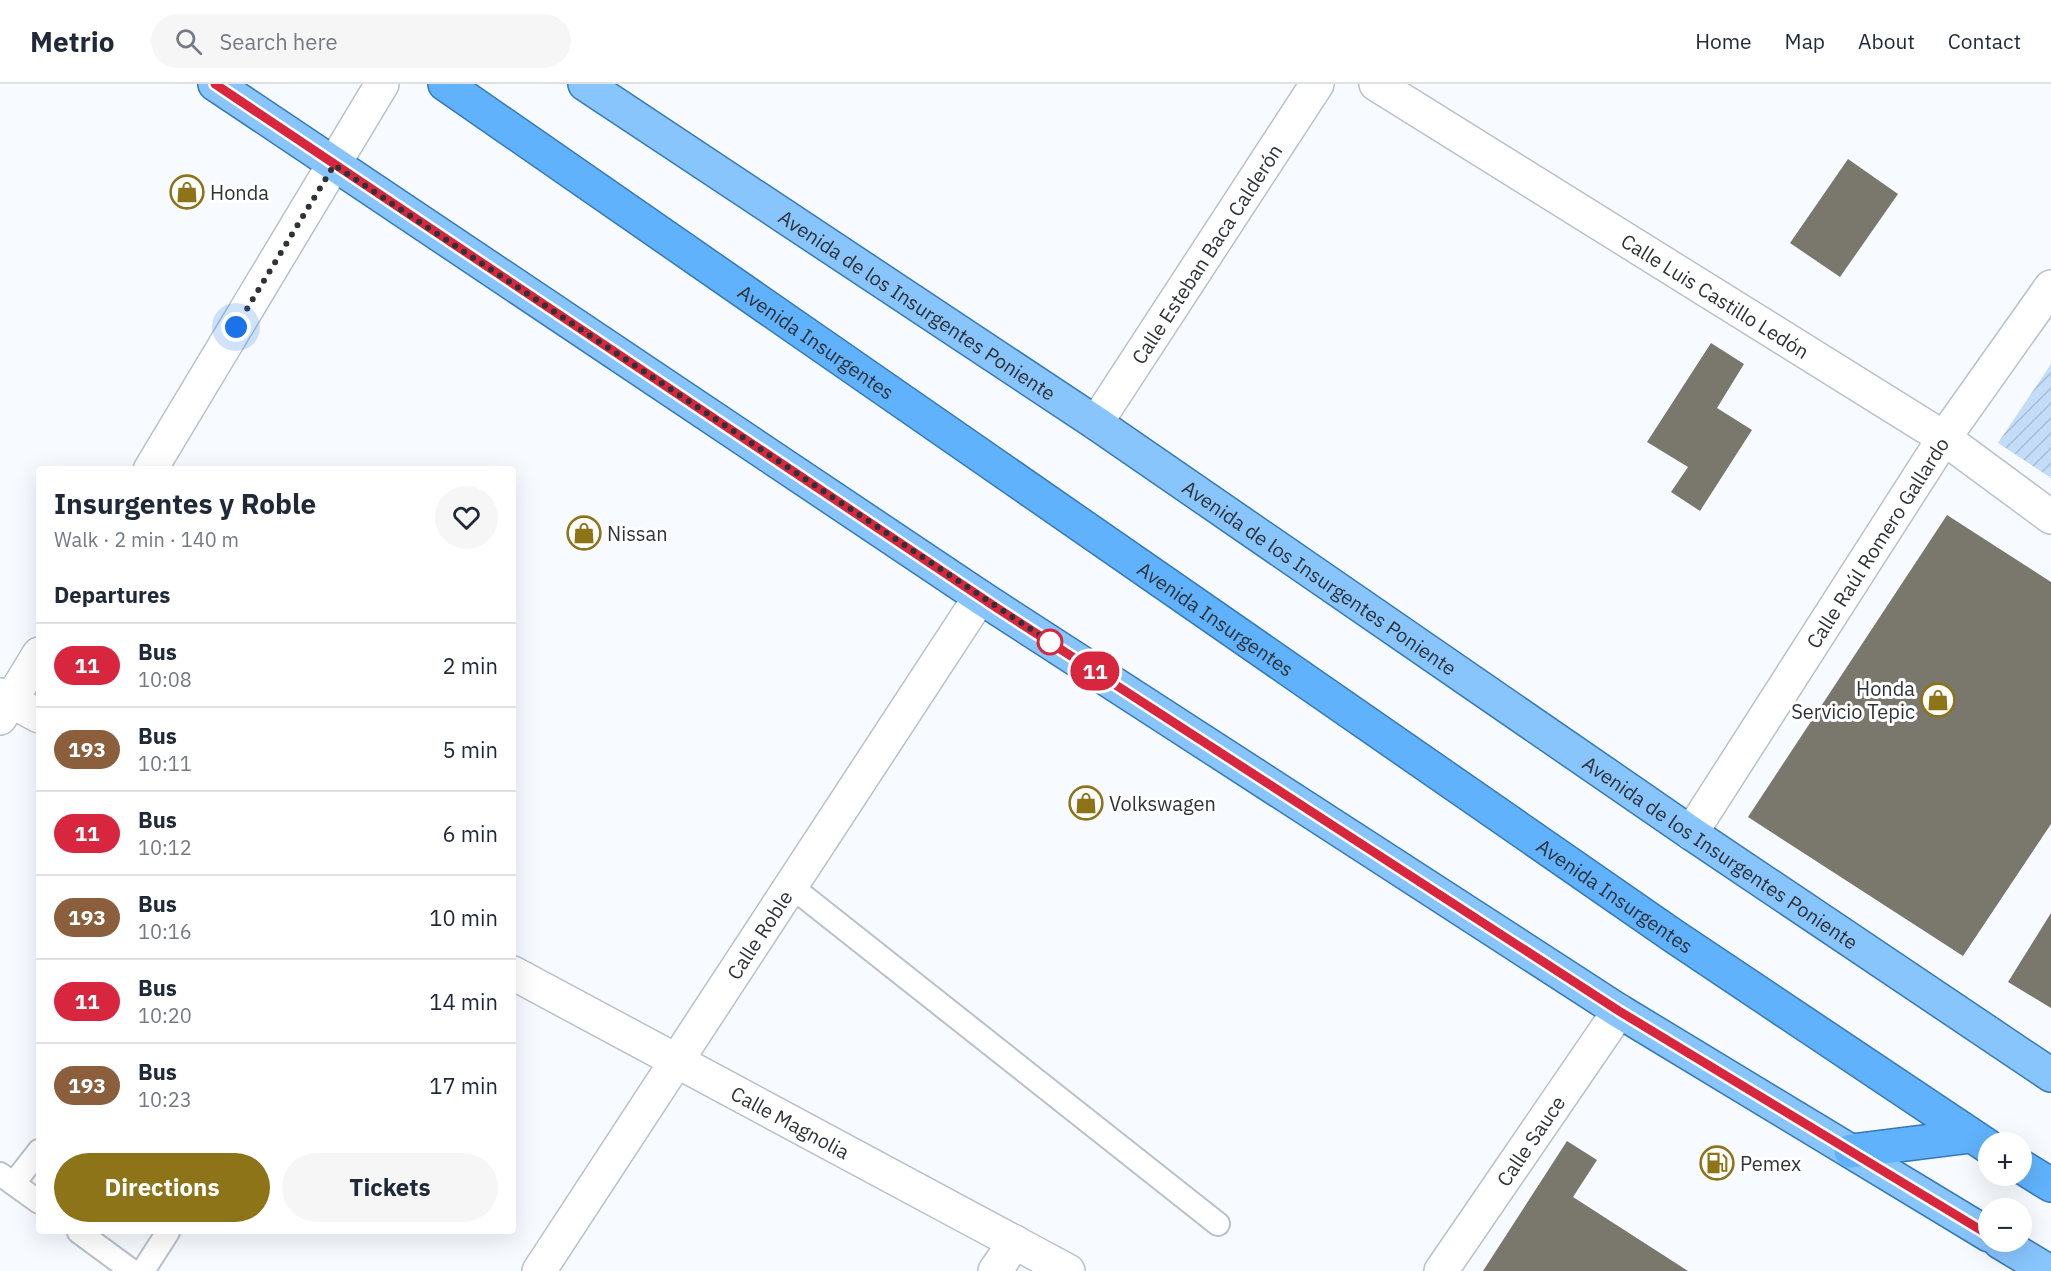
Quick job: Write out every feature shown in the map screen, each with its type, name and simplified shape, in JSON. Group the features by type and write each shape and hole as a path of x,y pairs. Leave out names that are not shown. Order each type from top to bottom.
{"highway":[{"name":"Avenida Insurgentes","path":"445,84 1656,923 1978,1141"},
{"path":"1851,1151 1978,1142"},
{"path":"2032,1173 2051,1185"}],"main road":[{"path":"215,84 980,597 1619,1011 1978,1228"},
{"name":"Avenida de los Insurgentes Poniente","path":"585,84 1096,423 1691,833 2051,1075"},
{"path":"2017,1252 2048,1271"}],"street":[{"path":"152,466 382,84"},
{"name":"Calle Esteban Baca Calderón","path":"1096,423 1317,84"},
{"name":"Calle Luis Castillo Ledón","path":"1376,84 1944,438 2051,517"},
{"name":"Calle Raúl Romero Gallardo","path":"1691,833 1944,438 2051,287"},
{"name":"Calle Roble","path":"539,1271 980,597"},
{"path":"36,658 4,705 36,715"},
{"name":"Calle Magnolia","path":"516,975 1068,1271"},
{"name":"Calle Sauce","path":"1441,1271 1619,1011"},
{"path":"995,1271 1015,1242"}],"lane":[{"path":"792,887 1218,1224"},
{"path":"36,1154 7,1178 36,1200"},
{"path":"82,1234 132,1271"},
{"path":"142,1271 167,1234"}],"shaded area":[{"path":"2051,364 2051,478 1998,443"}],"building":[{"path":"1848,159 1898,194 1840,277 1790,243"},
{"path":"1711,343 1744,364 1717,408 1752,430 1700,511 1671,492 1688,467 1647,442"},
{"name":"Honda Servicio Tepic","path":"1947,515 2051,582 2051,824 1963,956 1748,817"},
{"path":"2051,913 2051,1008 2008,982"},
{"path":"1567,1141 1597,1160 1573,1197 1688,1271 1483,1271"}],"bus line":[{"name":"11","path":"215,84 997,608 1619,1011 1978,1228"}],"place":[{"name":"Honda","path":"187,192"},
{"name":"Nissan","path":"584,533"},
{"name":"Honda Servicio Tepic","path":"1938,700"},
{"name":"Volkswagen","path":"1086,803"},
{"name":"Pemex","path":"1717,1163"}],"route":[{"path":"236,327 334,165 1050,642"}]}
